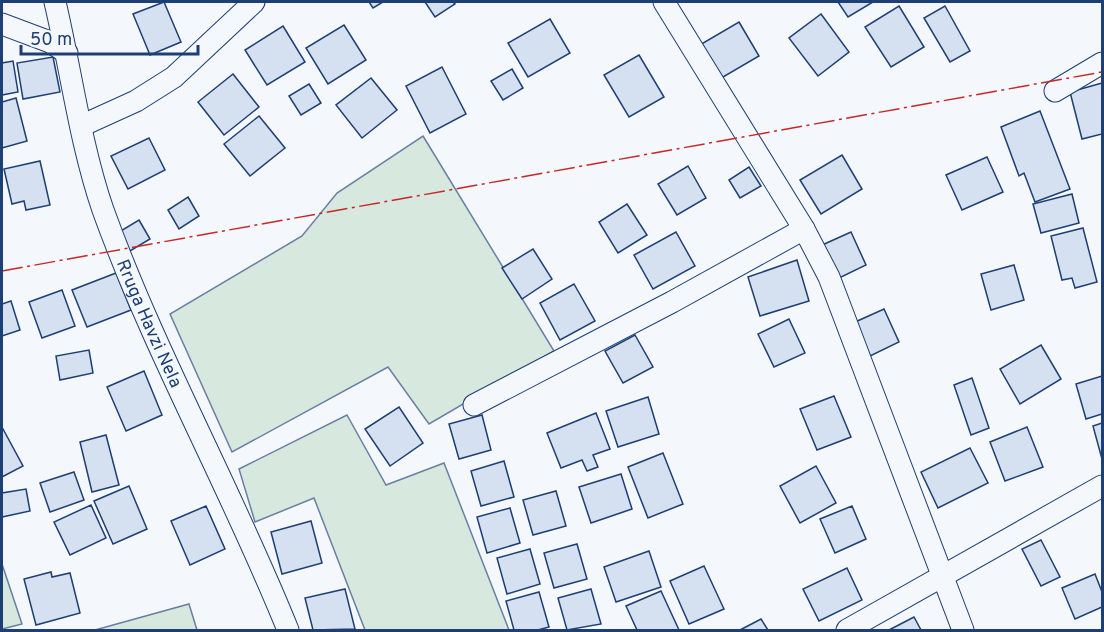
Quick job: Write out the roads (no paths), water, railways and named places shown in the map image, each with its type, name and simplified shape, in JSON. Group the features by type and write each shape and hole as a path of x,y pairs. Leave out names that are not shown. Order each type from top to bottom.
{"street":[{"name":"Rruga Havzi Nela","path":"55,2 81,126 102,207 147,322 263,568 288,630"},
{"path":"81,126 136,101 174,77 254,2"},
{"path":"664,2 804,229 829,277 963,630"},
{"path":"2,24 50,42 67,53"},
{"path":"1055,91 1102,63"},
{"path":"474,405 672,302 804,229"},
{"path":"848,630 1102,486"}]}
